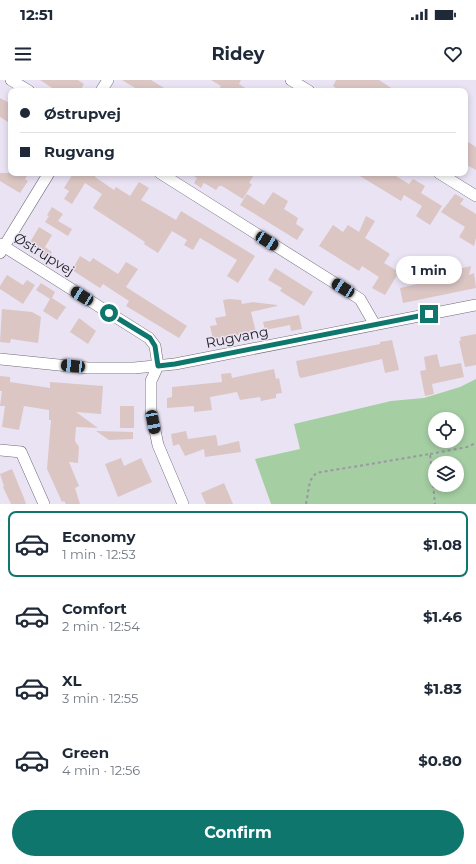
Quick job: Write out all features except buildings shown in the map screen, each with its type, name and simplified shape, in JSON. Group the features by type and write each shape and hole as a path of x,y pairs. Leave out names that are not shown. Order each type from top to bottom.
{"street":[{"path":"11,80 23,88"},
{"path":"291,80 304,88"},
{"path":"1,248 47,176"},
{"path":"165,176 360,299 375,325"},
{"path":"445,176 476,196"},
{"name":"Østrupvej","path":"1,248 150,338 155,346 158,366"},
{"name":"Rugvang","path":"0,359 88,368 134,368 158,366 175,364 476,305"},
{"path":"158,366 151,381 151,411 158,445 183,504"},
{"path":"0,450 21,452 44,504"}],"path":[{"path":"306,504 310,481 316,473 430,454 467,447 476,443"},
{"path":"430,454 435,504"}],"green space":[{"path":"476,379 476,504 271,504 255,459 300,449 294,424 391,401 424,398 460,387"}],"route":[{"path":"109,313 150,338 155,346 158,366 315,338 429,314"}]}
